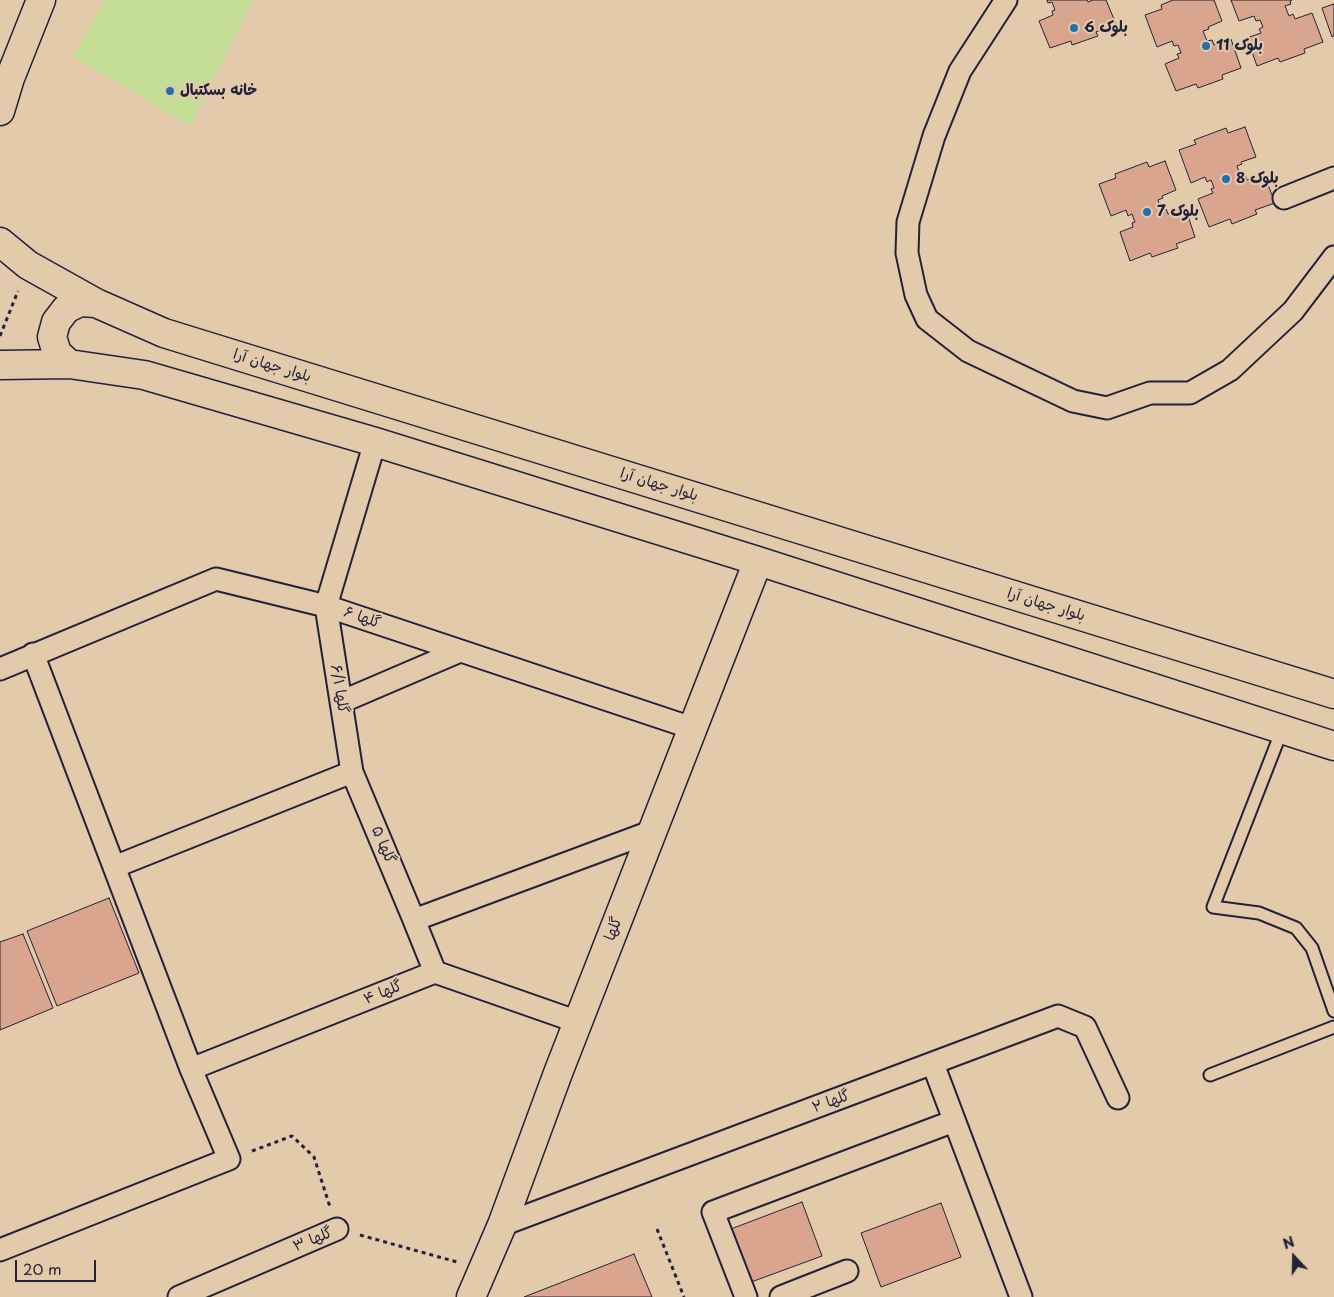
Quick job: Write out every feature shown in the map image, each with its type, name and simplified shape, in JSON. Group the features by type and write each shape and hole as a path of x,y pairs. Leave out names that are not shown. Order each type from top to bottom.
{"main road":[{"path":"0,110 5,82 41,0"},
{"name":"بلوار جهان آرا","path":"0,242 28,265 96,303 164,333 1334,694"},
{"path":"69,364 57,353 52,337 56,322 66,309 80,302 96,303"},
{"path":"0,364 69,364 144,375 375,442 758,561 1334,746"},
{"name":"گلها","path":"471,1297 502,1225 578,1022 758,561"}],"street":[{"path":"1006,0 960,71 934,136 908,222 907,253 916,295 927,319 968,351 1073,400 1107,408 1150,393 1190,392 1230,370 1293,311 1334,257"},
{"path":"1284,198 1334,178"},
{"path":"326,606 375,442"},
{"name":"گلها ۶","path":"0,669 216,579 326,606 692,728"},
{"name":"گلها ۶/۱","path":"326,606 352,772"},
{"path":"341,702 460,651"},
{"path":"0,1250 229,1159 191,1069 33,654"},
{"path":"114,867 352,772"},
{"name":"گلها ۵","path":"352,772 435,972"},
{"path":"414,920 653,831"},
{"path":"435,972 578,1022"},
{"name":"گلها ۴","path":"191,1069 435,972"},
{"name":"گلها ۲","path":"502,1225 1058,1016 1085,1027 1118,1098"},
{"path":"933,1064 1021,1297"},
{"path":"746,1297 713,1212 954,1121"},
{"name":"گلها ۳","path":"179,1297 337,1229"},
{"path":"781,1297 847,1271"}],"lane":[{"path":"1282,730 1213,907 1258,913 1296,928 1312,948 1334,1011"},
{"path":"1210,1075 1334,1027"}],"path":[{"path":"0,336 28,265"},
{"path":"229,1159 292,1136 314,1157 337,1229"},
{"name":"گلها ۳","path":"337,1229 482,1269"},
{"path":"657,1229 684,1297"}],"green space":[{"name":"خانه بسکتبال","path":"105,0 253,0 190,126 73,56"}],"building":[{"name":"بلوک 6","path":"1047,0 1087,0 1088,2 1106,0 1116,24 1096,32 1098,36 1072,45 1071,41 1050,48 1039,21 1053,15 1052,11 1055,10 1052,2 1048,3"},
{"name":"بلوک 11","path":"1173,0 1214,0 1222,21 1203,31 1207,41 1212,40 1214,45 1231,39 1241,68 1222,75 1223,79 1198,88 1196,84 1176,91 1165,64 1179,58 1177,54 1181,53 1178,45 1174,46 1172,41 1157,47 1145,15 1162,9 1161,5"},
{"path":"1231,0 1292,0 1290,1 1291,4 1285,6 1289,16 1293,14 1295,19 1312,13 1323,42 1304,49 1305,53 1280,62 1278,58 1257,66 1247,38 1261,33 1259,29 1263,27 1260,20 1256,21 1254,16 1239,21"},
{"path":"1334,4 1334,36 1332,37 1322,8"},
{"name":"بلوک 8","path":"1245,127 1256,157 1241,162 1242,164 1237,166 1241,177 1245,175 1247,180 1264,174 1275,203 1255,210 1257,214 1232,224 1230,219 1209,227 1198,199 1213,193 1211,189 1214,188 1211,180 1207,182 1205,177 1191,183 1179,150 1196,144 1194,140 1226,128 1228,133"},
{"name":"بلوک 7","path":"1165,161 1176,190 1162,196 1163,198 1158,200 1161,210 1166,209 1168,214 1185,207 1195,237 1176,244 1178,248 1152,257 1150,253 1130,261 1120,232 1133,227 1132,223 1135,222 1132,214 1128,216 1126,210 1111,216 1099,184 1116,178 1115,174 1147,162 1149,167"},
{"path":"109,898 139,973 57,1006 27,931"},
{"path":"23,934 53,1008 0,1030 0,942"},
{"path":"802,1202 822,1256 743,1285 723,1232"},
{"path":"941,1203 961,1257 881,1287 861,1233"},
{"path":"634,1254 652,1297 524,1297"}],"place":[{"name":"بلوک 6","path":"1074,28"},
{"name":"بلوک 11","path":"1206,46"},
{"name":"خانه بسکتبال","path":"170,91"},
{"name":"بلوک 8","path":"1226,179"},
{"name":"بلوک 7","path":"1147,212"}]}
